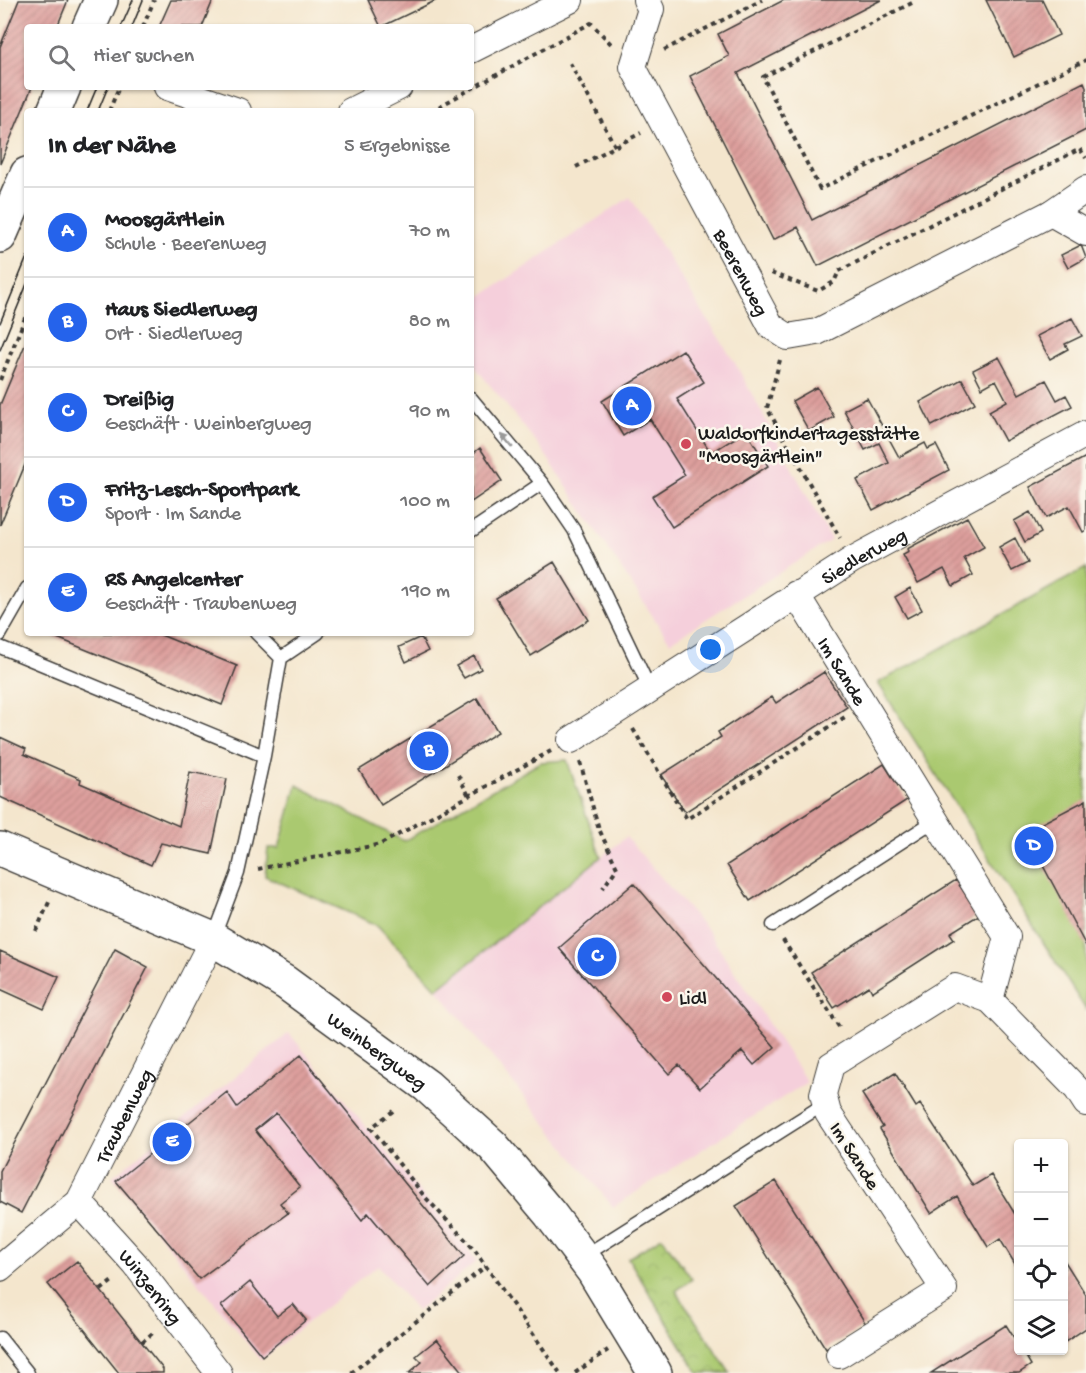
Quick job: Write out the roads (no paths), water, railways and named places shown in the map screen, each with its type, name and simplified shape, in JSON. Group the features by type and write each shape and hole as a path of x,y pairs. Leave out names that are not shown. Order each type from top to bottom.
{"street":[{"path":"90,24 101,0"},
{"name":"Beerenweg","path":"646,0 651,9 635,59 771,326 788,338 817,332 1051,213"},
{"path":"474,48 560,2"},
{"path":"55,108 63,90"},
{"path":"176,90 229,108"},
{"path":"357,108 393,90"},
{"path":"0,236 24,181"},
{"path":"1086,189 1051,213 1086,233"},
{"name":"Siedlerweg","path":"571,740 852,560 1086,434"},
{"name":"Im Sande","path":"796,594 1007,937 990,1000"},
{"name":"Weinbergweg","path":"0,849 213,939 286,983 426,1086 493,1146 550,1214 633,1333 656,1373"},
{"name":"Traubenweg","path":"3,1258 79,1203 213,939"},
{"name":"Im Sande","path":"839,1355 944,1289 828,1113 823,1094 831,1065 955,987 990,1000 1077,1089 1086,1103"},
{"name":"Winzerring","path":"79,1203 135,1264 219,1373"}],"lane":[{"path":"474,402 542,483 574,530 650,689"},
{"path":"474,529 542,483"},
{"path":"0,635 24,593"},
{"path":"259,636 281,658"},
{"path":"213,939 238,873 264,756 281,658 314,636"},
{"path":"0,648 264,756"},
{"path":"773,925 936,819"},
{"path":"582,1257 826,1103"},
{"path":"0,1338 28,1373"}],"tram line":[{"path":"122,24 133,0"},
{"path":"133,24 143,0"},
{"path":"88,108 96,90"},
{"path":"99,108 107,90"},
{"path":"0,323 24,264"},
{"path":"0,350 24,291"}],"place":[{"name":"Moosgärtlein","path":"632,406"},
{"name":"Waldorfkindertagesstätte \"Moosgärtlein\"","path":"686,444"},
{"name":"Haus Siedlerweg","path":"429,751"},
{"name":"Fritz-Lesch-Sportpark","path":"1034,846"},
{"name":"Dreißig","path":"597,957"},
{"name":"Lidl","path":"667,997"},
{"name":"RS Angelcenter","path":"172,1142"}]}
